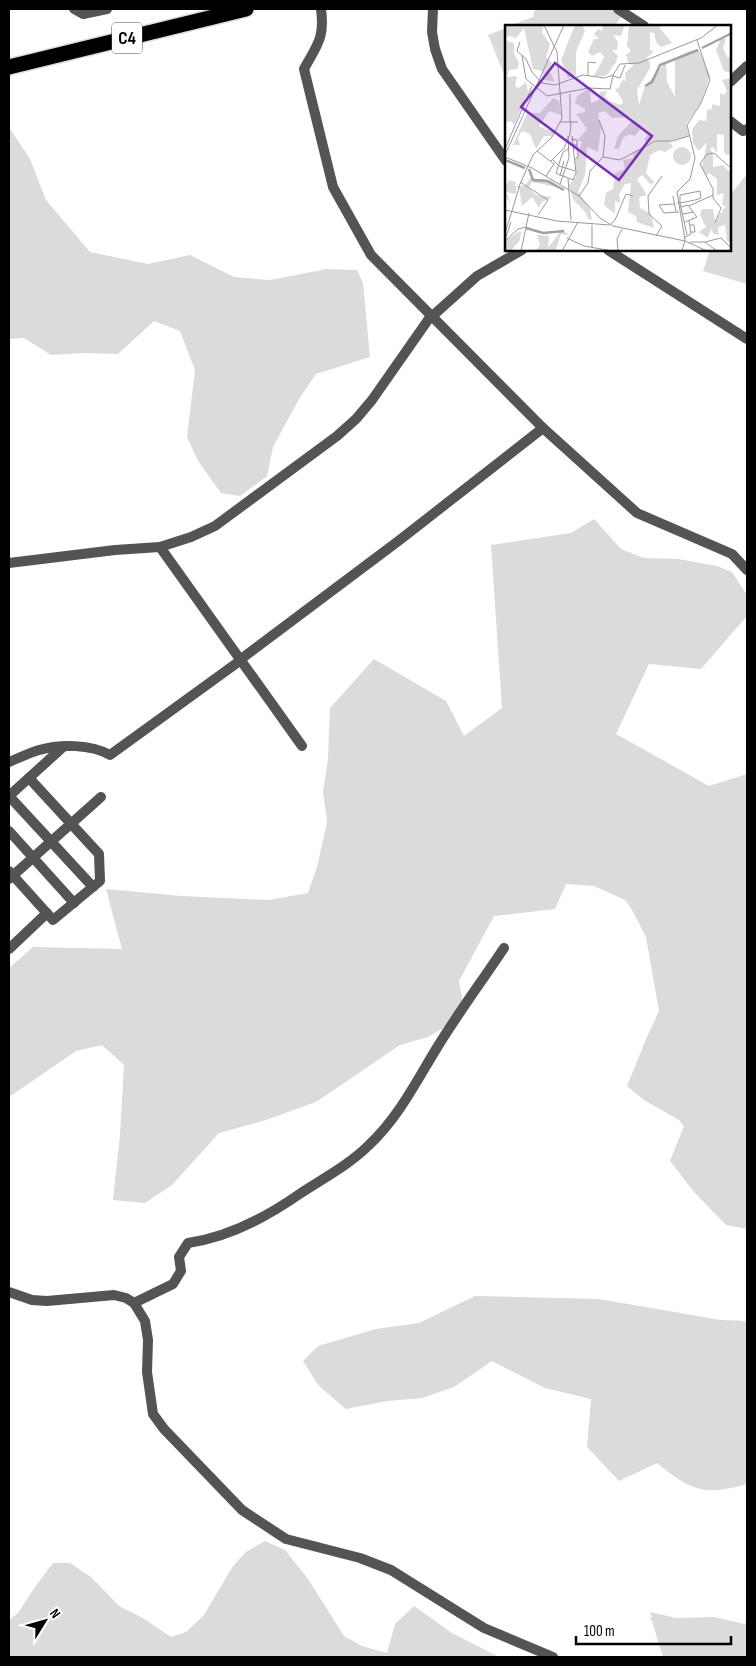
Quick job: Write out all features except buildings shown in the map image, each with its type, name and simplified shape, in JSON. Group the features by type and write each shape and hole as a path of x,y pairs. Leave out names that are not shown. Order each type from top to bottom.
{"highway":[{"name":"C4","path":"9,67 246,9"}],"street":[{"path":"74,9 83,14 107,9"},
{"path":"321,9 323,21 321,37 304,69 333,187 371,255 543,428 637,513 732,554 747,570"},
{"path":"433,9 432,32 442,69 505,160"},
{"path":"618,9 642,25"},
{"path":"731,81 747,66"},
{"path":"731,122 743,131 747,130"},
{"path":"9,563 116,550 160,547 215,526 337,436 356,419 372,400 428,320 477,276 520,251"},
{"path":"610,251 747,338"},
{"path":"9,762 40,750 62,747 101,750 110,755 241,660 401,539 543,428"},
{"path":"160,547 302,746"},
{"path":"62,747 9,796 93,887"},
{"path":"29,778 71,824 99,854 100,881 53,920 10,876 34,858 71,824 102,798"},
{"path":"9,831 74,903"},
{"path":"9,949 47,913"},
{"path":"134,1303 173,1284 181,1271 179,1257 188,1243 208,1240 250,1224 290,1201 350,1161 370,1145 395,1116 439,1045 504,948"},
{"path":"9,1292 32,1300 47,1301 114,1295 126,1298 134,1303 145,1321 148,1340 147,1372 153,1414 164,1429 242,1510 286,1540 360,1558 391,1570 484,1628 553,1657"}],"shaded area":[{"path":"535,9 628,9 615,25 512,25 533,17"},
{"path":"505,28 505,77 488,35"},
{"path":"9,127 30,159 46,200 90,252 148,264 190,255 234,277 270,280 327,269 357,270 363,283 370,357 316,374 299,399 273,447 267,476 240,496 221,493 198,461 187,437 195,370 180,331 154,321 118,354 82,353 51,355 24,338 9,339"},
{"path":"747,174 747,284 703,271 710,251 731,251 731,194"},
{"path":"594,519 621,549 644,558 678,559 717,566 732,572 747,595 747,616 701,669 649,664 616,734 709,786 747,774 747,1229 726,1225 694,1192 670,1161 684,1126 679,1120 644,1100 627,1086 659,1011 646,937 631,908 625,900 594,886 566,884 555,909 494,916 459,981 465,1015 428,1037 400,1045 316,1102 266,1120 219,1133 172,1185 145,1203 113,1200 120,1135 124,1065 102,1045 76,1051 9,1097 9,968 33,947 122,949 106,889 182,896 269,900 308,893 317,867 327,822 323,792 328,759 330,708 374,659 446,701 464,736 502,708 491,545 571,533"},
{"path":"475,1296 599,1299 721,1320 747,1321 747,1484 720,1490 699,1488 679,1480 657,1463 619,1481 587,1447 591,1399 545,1388 492,1361 454,1387 422,1398 387,1401 346,1409 319,1386 303,1361 318,1346 376,1329 419,1323"},
{"path":"265,1541 285,1550 308,1579 344,1636 362,1646 387,1653 395,1624 414,1606 452,1633 499,1657 9,1657 9,1620 18,1613 53,1563 70,1563 91,1577 119,1606 143,1618 171,1637 186,1632 204,1615 233,1566 246,1552"},
{"path":"650,1612 676,1618 714,1617 744,1624 747,1622 747,1657 663,1657 652,1621 649,1618 652,1618"}]}
